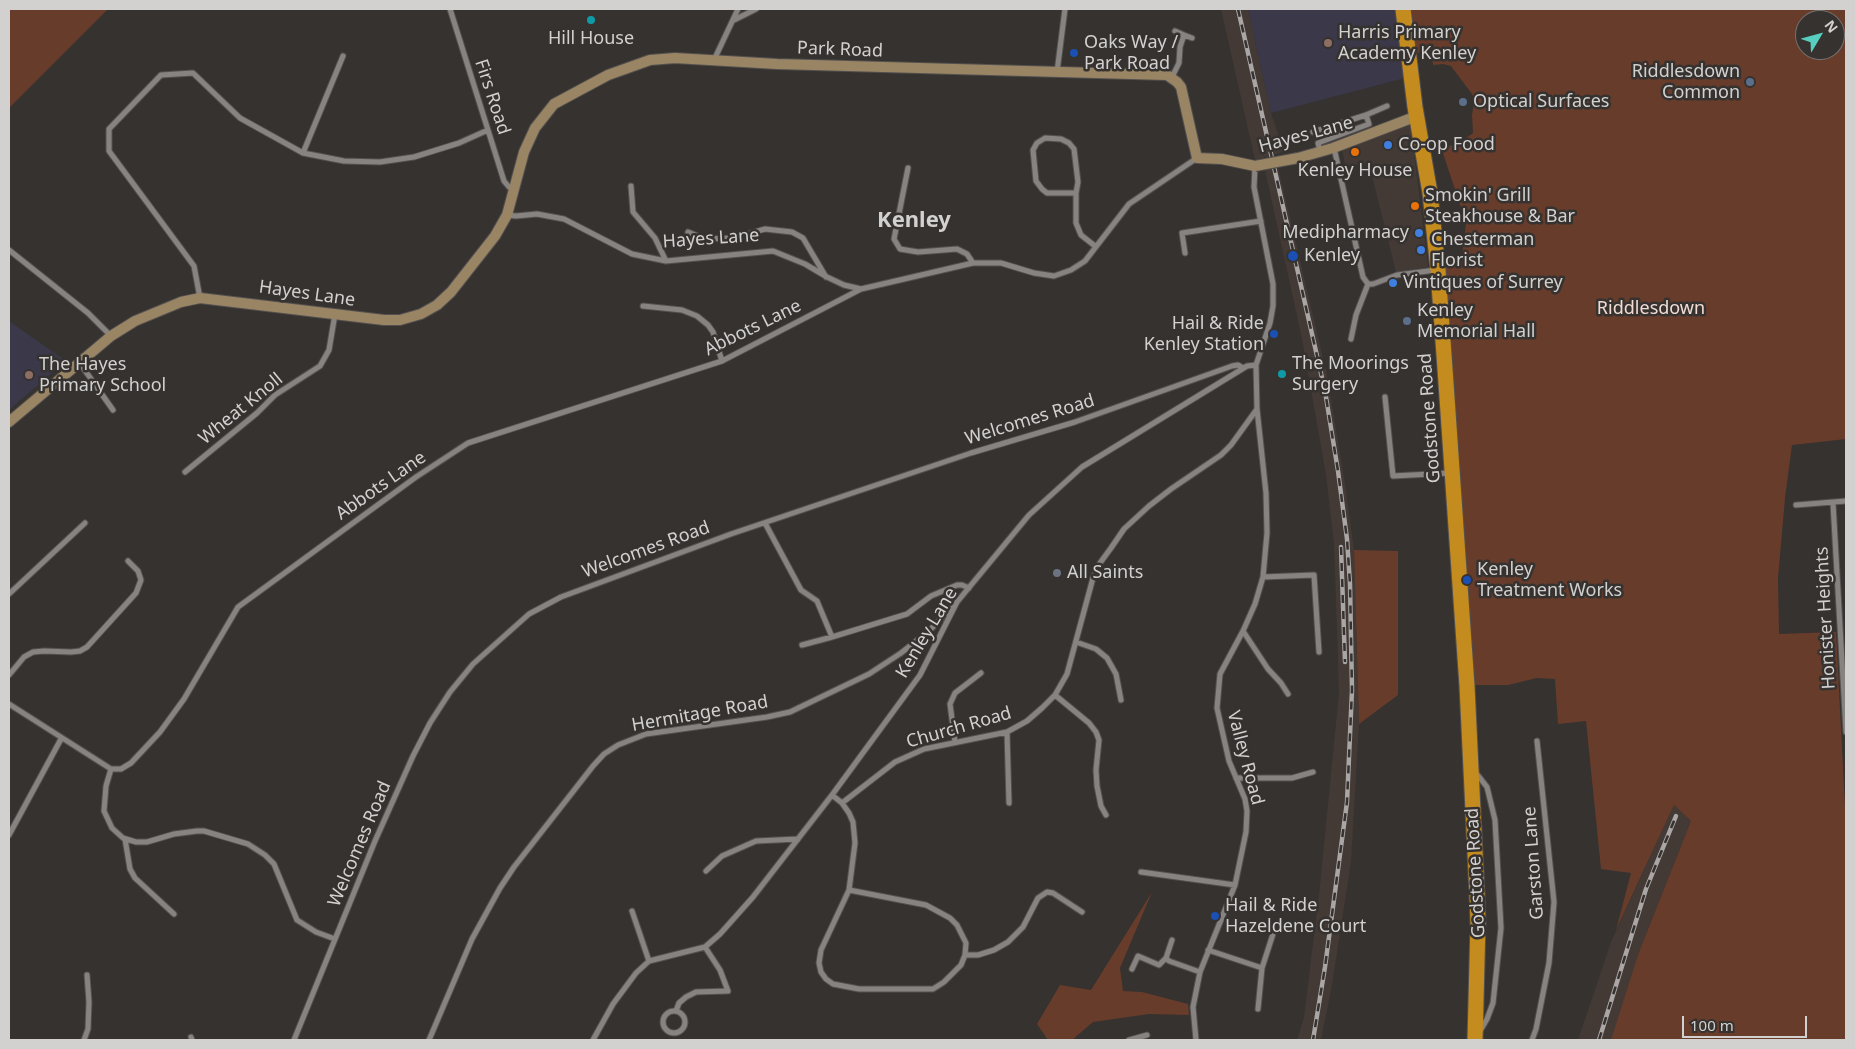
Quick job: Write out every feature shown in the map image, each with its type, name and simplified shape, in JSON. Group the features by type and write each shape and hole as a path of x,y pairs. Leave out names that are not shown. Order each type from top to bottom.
{"highway":[{"name":"Godstone Road","path":"1403,9 1416,116 1430,193 1438,270 1471,766 1478,922 1475,1040"}],"street":[{"name":"Firs Road","path":"450,9 504,181 509,187 514,189"},
{"path":"714,60 738,9"},
{"path":"733,20 756,9"},
{"path":"1057,73 1065,9"},
{"path":"1175,32 1192,38"},
{"path":"1184,35 1180,46 1179,63 1172,77 1181,87 1196,158"},
{"path":"303,153 344,56"},
{"name":"Park Road","path":"507,215 528,144 535,128 554,104 608,75 650,60 675,58 777,64 1162,75 1172,77"},
{"path":"200,298 194,266 109,151 109,129 161,75 193,73 240,118 303,153 344,162 380,162 414,158 459,143 488,130"},
{"path":"1313,132 1366,115 1387,106"},
{"path":"1320,152 1318,143 1369,124 1366,115"},
{"name":"Hayes Lane","path":"9,422 112,336 135,322 181,302 200,298 384,320 400,320 421,314 437,305 451,292 495,236 507,215 537,214 564,219 632,254 666,261 773,251 805,264 844,285 861,289 973,263 1001,263 1034,273 1054,276 1071,270 1085,260 1129,204 1196,158 1222,159 1255,166 1298,158 1334,148 1416,116"},
{"path":"1076,193 1047,193 1042,189 1036,181 1033,150 1037,142 1045,138 1061,139 1074,149 1078,182 1076,193 1078,229 1095,246"},
{"path":"1334,148 1363,277 1368,284"},
{"path":"1255,166 1254,187 1273,284 1273,306 1267,333 1256,365"},
{"path":"908,168 894,239 900,249 918,252 957,248 967,254 973,263"},
{"path":"631,186 633,212 655,238 666,261"},
{"path":"1185,253 1182,233 1261,221"},
{"path":"688,232 705,239 734,238 765,229 792,232 803,238 826,277"},
{"path":"9,250 88,313 112,336"},
{"path":"1368,284 1397,275 1438,270"},
{"path":"1351,339 1356,315 1368,284"},
{"name":"Abbots Lane","path":"111,769 121,769 131,763 160,732 184,699 238,606 395,490 468,444 722,361 861,289"},
{"path":"643,306 682,310 697,316 713,332 722,361"},
{"name":"Wheat Knoll","path":"185,472 257,414 275,395 320,366 329,350 335,314"},
{"path":"79,362 112,410"},
{"name":"Welcomes Road","path":"294,1040 375,840 430,723 450,692 472,664 529,614 545,605 595,584 765,523 971,453 1075,422 1232,366 1238,365 1243,368"},
{"name":"Kenley Lane","path":"649,961 705,947 720,934 753,896 832,795 920,675 957,602 1029,515 1082,467 1243,368 1256,365"},
{"name":"Valley Road","path":"1196,1040 1193,1007 1200,972 1235,885 1246,832 1247,811 1245,799 1227,754 1217,708 1220,674 1243,631 1262,577 1267,533 1266,492 1257,409 1256,365"},
{"path":"1385,397 1393,476 1452,472"},
{"name":"Church Road","path":"842,803 895,762 924,749 1007,732 1028,721 1055,696 1067,674 1093,578 1100,563 1124,529 1171,489 1221,455 1231,445 1257,409"},
{"path":"1796,505 1846,501"},
{"name":"Honister Heights","path":"1833,503 1844,625 1846,732"},
{"path":"765,523 801,590 817,601 832,637"},
{"path":"9,594 85,524"},
{"path":"9,675 24,657 33,652 71,652 80,651 87,647 136,593 141,580 138,571 128,561"},
{"path":"1262,577 1314,576 1320,652"},
{"path":"802,645 907,614 931,596 957,585 969,588"},
{"name":"Hermitage Road","path":"429,1040 472,939 500,888 586,774 604,754 618,745 646,734 790,712 869,674 901,653 930,630 957,602"},
{"path":"1243,631 1268,669 1288,694"},
{"path":"1076,642 1096,649 1107,658 1116,674 1121,700"},
{"path":"955,742 950,704 955,693 981,673"},
{"path":"1055,696 1089,723 1096,732 1099,740 1096,786 1101,806 1106,815"},
{"path":"9,704 61,739 111,769 106,786 104,811 112,828 125,839 147,842 174,834 204,831 248,844 266,855 274,864 297,920 316,932 335,939"},
{"path":"1007,732 1009,803"},
{"path":"9,835 61,739"},
{"name":"Garston Lane","path":"1532,1040 1549,963 1554,902 1537,741"},
{"name":"Godstone Road","path":"1471,766 1487,787 1492,802 1495,820 1501,928 1493,1003 1487,1019 1475,1040"},
{"path":"1236,778 1292,778 1313,772"},
{"path":"832,795 842,803 853,822 855,843 849,890 821,950 819,956 821,972 833,984 859,989 933,989 955,973 961,964 966,943 957,925 940,912 926,905 849,890"},
{"path":"125,839 130,869 135,878 174,914"},
{"path":"706,871 722,856 756,841 798,839"},
{"path":"1141,872 1235,885"},
{"path":"964,955 978,955 994,950 1008,942 1023,927 1038,898 1047,892 1053,893 1082,912"},
{"path":"593,1040 613,1004 636,973 649,961 632,911"},
{"path":"1258,1009 1262,968 1274,934"},
{"path":"1132,969 1138,956 1159,965 1166,958 1172,940"},
{"path":"676,1011 679,1003 696,992 728,991 720,970 705,947"},
{"path":"1208,950 1262,968"},
{"path":"1166,958 1169,961 1200,972"},
{"path":"84,1040 88,1029 90,1002 86,975"},
{"path":"676,1011 684,1017 685,1022 683,1030 675,1034 666,1030 663,1022 666,1014 676,1011"},
{"path":"1129,1040 1147,1035"}],"shaded area":[{"path":"1221,9 1248,9 1271,113 1284,152 1255,160"},
{"name":"Harris Primary Academy Kenley","path":"1248,9 1397,9 1405,78 1271,113"},
{"path":"1410,119 1428,267 1396,272 1369,164 1345,166 1342,147"},
{"path":"1278,167 1327,375 1354,550 1359,724 1351,862 1332,985 1321,1040 1297,1040 1304,1017 1319,895 1339,693 1334,544 1326,475 1302,339 1265,170"},
{"name":"The Hayes Primary School","path":"9,321 66,361 9,410"},
{"path":"1674,805 1691,821 1639,952 1613,1040 1578,1040 1611,942"}],"green space":[{"path":"9,9 108,9 9,108"},
{"name":"Riddlesdown","path":"1411,9 1846,9 1846,439 1792,445 1778,578 1779,634 1836,632 1846,826 1846,1040 1611,1040 1639,952 1691,821 1674,805 1616,930 1631,873 1601,869 1586,721 1558,724 1555,679 1537,678 1508,685 1475,685 1444,253 1461,264 1466,223 1441,147 1459,143 1473,133 1472,115 1474,102 1472,94 1451,66 1443,64 1433,65 1431,51 1416,53"},
{"path":"1354,550 1398,551 1398,695 1359,724"},
{"path":"1152,892 1120,968 1123,991 1142,992 1188,1004 1189,1015 1149,1014 1093,1022 1072,1040 1048,1040 1037,1024 1060,985 1091,990"}],"railway":[{"path":"1238,9 1325,391 1347,539 1350,584 1352,690 1347,802 1325,967 1313,1040"},
{"path":"1341,547 1345,662"},
{"path":"1599,1040 1646,889 1676,816"}],"place":[{"name":"Hill House","path":"591,20"},
{"name":"Harris Primary Academy Kenley","path":"1328,43"},
{"name":"Oaks Way / Park Road","path":"1074,53"},
{"name":"Riddlesdown Common","path":"1750,82"},
{"name":"Optical Surfaces","path":"1463,102"},
{"name":"Co-op Food","path":"1388,145"},
{"name":"Kenley House","path":"1355,152"},
{"name":"Smokin' Grill Steakhouse & Bar","path":"1415,206"},
{"name":"Medipharmacy","path":"1419,233"},
{"name":"Chesterman Florist","path":"1421,250"},
{"name":"Kenley","path":"1293,256"},
{"name":"Vintiques of Surrey","path":"1393,283"},
{"name":"Kenley Memorial Hall","path":"1407,321"},
{"name":"Hail & Ride Kenley Station","path":"1274,334"},
{"name":"The Moorings Surgery","path":"1282,374"},
{"name":"The Hayes Primary School","path":"29,375"},
{"name":"All Saints","path":"1057,573"},
{"name":"Kenley Treatment Works","path":"1467,580"},
{"name":"Hail & Ride Hazeldene Court","path":"1215,916"}],"district":[{"name":"Kenley","path":"914,221"}]}
